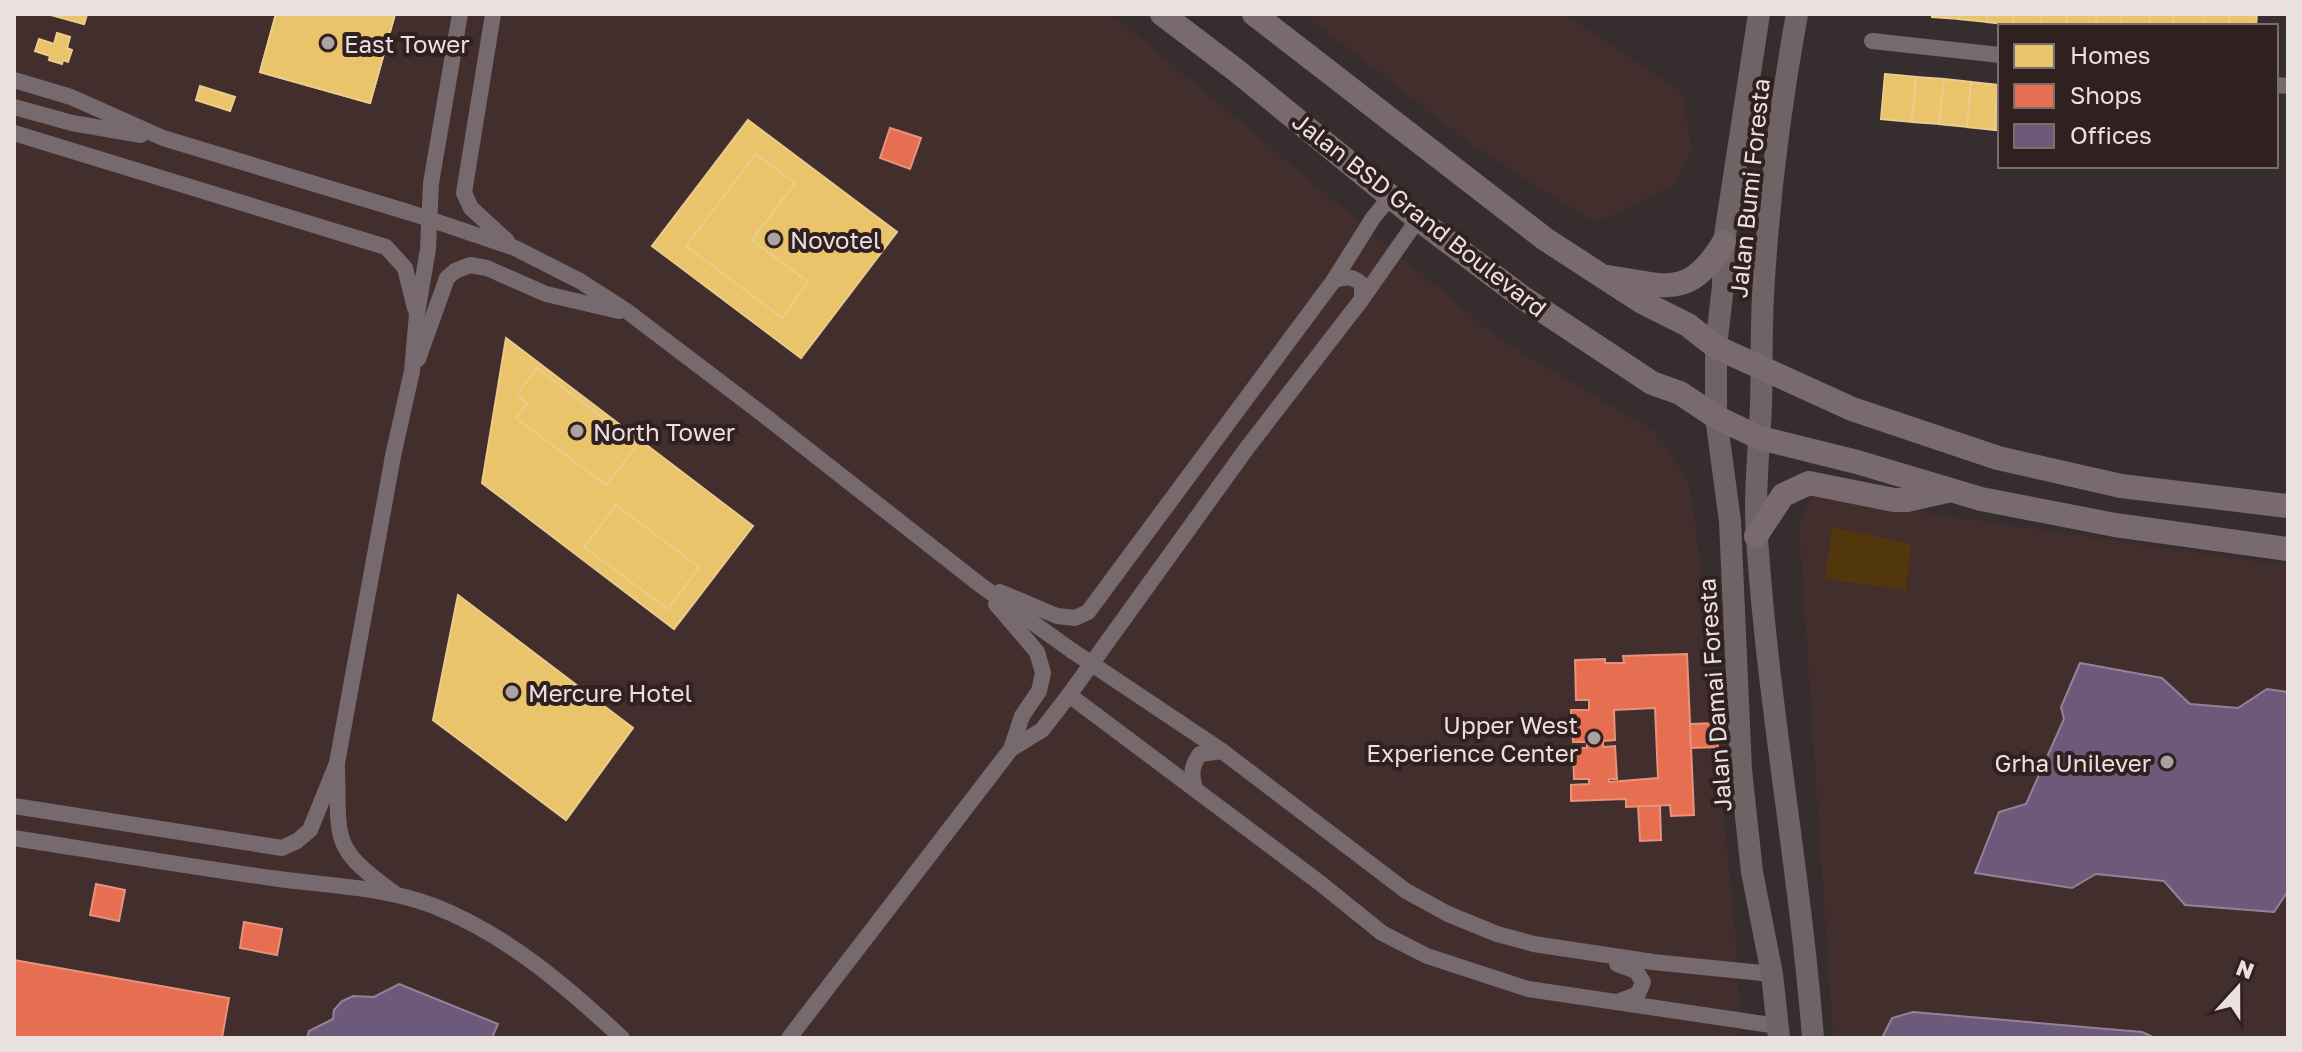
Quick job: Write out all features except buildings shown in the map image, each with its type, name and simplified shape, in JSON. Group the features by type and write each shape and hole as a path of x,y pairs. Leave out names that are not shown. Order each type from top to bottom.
{"main road":[{"name":"Jalan BSD Grand Boulevard","path":"1162,14 1418,219 1522,297 1652,383 1680,393 1716,417 1760,438 1857,462 1947,491 2115,525 2288,549"},
{"path":"1254,14 1545,239 1642,302 1688,325 1716,347 1852,409 1998,458 2121,486 2288,506"},
{"name":"Jalan Bumi Foresta","path":"1716,347 1724,242 1759,14"},
{"name":"Jalan Bumi Foresta","path":"1762,368 1763,296 1780,109 1797,14"},
{"path":"1598,275 1662,285 1688,282 1710,265 1724,242"},
{"name":"Jalan Damai Foresta","path":"1716,347 1716,417 1730,521 1741,770 1752,872 1772,974 1778,1032"},
{"path":"1762,368 1756,464 1756,536 1786,808 1800,894 1813,1038"},
{"path":"1756,536 1783,495 1809,483 1894,500 1947,491"}],"street":[{"path":"14,806 282,848 310,830 337,763 393,456 412,371 426,262 431,183 460,14"},
{"path":"493,14 464,193 471,208 515,248"},
{"path":"1872,41 1998,55"},
{"path":"14,80 71,97 163,138 515,248 580,281 628,312 779,426 979,584 1090,664 1222,751 1406,891 1448,914 1497,934 1534,944 1668,964 1772,974"},
{"path":"14,107 72,123 163,138"},
{"path":"14,133 386,247 405,268 417,314"},
{"path":"979,584 1057,616 1075,618 1088,612 1334,280 1373,218 1391,196"},
{"path":"1011,749 1042,730 1069,695 1247,448 1362,299 1418,219"},
{"path":"412,371 447,278 470,265 487,268 546,294 628,312"},
{"path":"1334,280 1349,276 1357,279 1362,285 1362,299"},
{"path":"790,1037 1011,749 1022,716 1039,691 1043,673 1037,652 979,584"},
{"path":"1069,695 1382,933 1427,956 1528,989 1619,1002 1778,1032"},
{"path":"1195,788 1191,774 1193,763 1200,754 1222,751"},
{"path":"337,763 340,840 361,869 395,894"},
{"path":"14,838 395,894 433,905 483,929 573,993 622,1038"},
{"path":"279,879 282,848"},
{"path":"1582,951 1636,971 1643,982 1638,994 1619,1002"}],"shaded area":[{"path":"14,14 1112,14 1499,339 1654,431 1689,481 1702,577 1736,942 1741,1038 14,1038"},
{"path":"1304,14 1564,14 1683,93 1692,151 1673,186 1595,223 1472,145"},
{"path":"1811,496 2288,566 2288,1038 1833,1038 1799,526"},
{"path":"1832,527 1911,544 1906,590 1825,579"}],"place":[{"name":"East Tower","path":"328,43"},
{"name":"Novotel","path":"774,239"},
{"name":"North Tower","path":"577,431"},
{"name":"Mercure Hotel","path":"512,692"},
{"name":"Upper West Experience Center","path":"1594,738"},
{"name":"Grha Unilever","path":"2167,762"}]}
